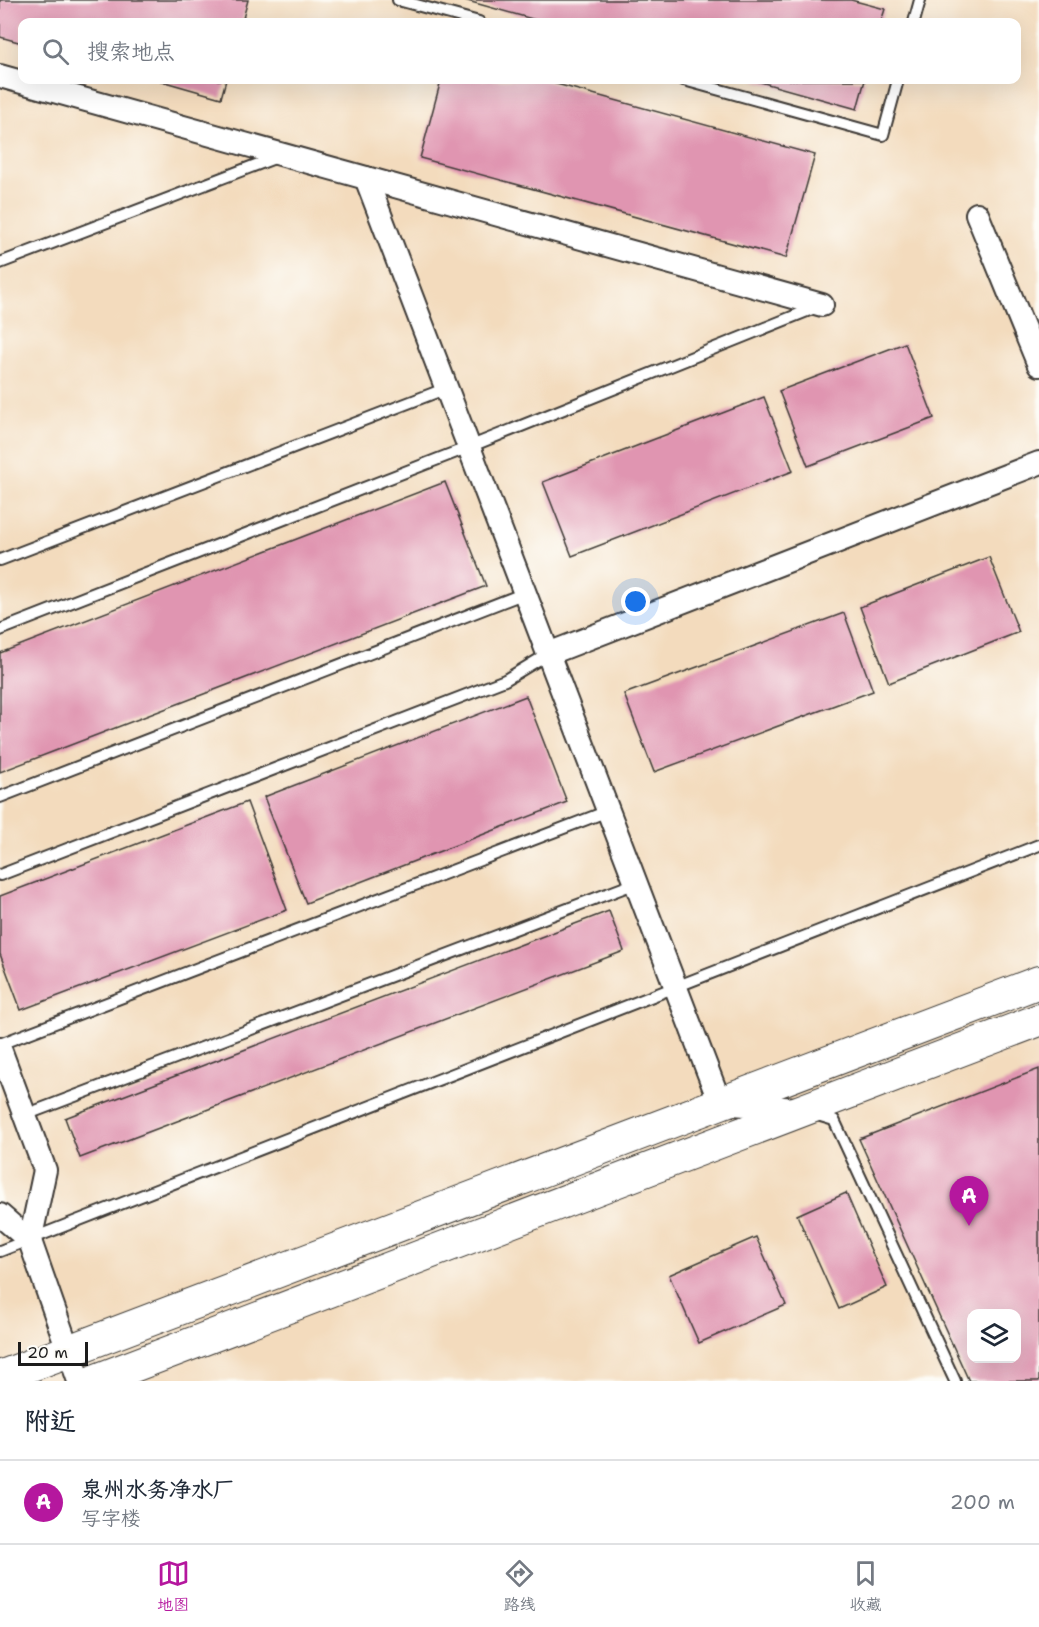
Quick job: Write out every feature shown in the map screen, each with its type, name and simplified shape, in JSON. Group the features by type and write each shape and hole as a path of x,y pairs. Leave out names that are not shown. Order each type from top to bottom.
{"main road":[{"path":"0,1377 1039,982"},
{"path":"94,1381 1039,1020"}],"street":[{"path":"0,76 18,81"},
{"path":"29,84 822,305"},
{"path":"366,178 720,1103 802,1110"},
{"path":"977,214 1039,365"},
{"path":"548,654 1039,463"},
{"path":"0,1049 45,1170 30,1241"},
{"path":"0,1215 30,1241 79,1381"}],"lane":[{"path":"398,0 464,18"},
{"path":"915,18 920,0"},
{"path":"698,84 883,135 897,84"},
{"path":"0,263 283,155"},
{"path":"0,630 469,447 822,305"},
{"path":"0,560 447,388"},
{"path":"0,797 525,593"},
{"path":"0,875 505,680 548,654"},
{"path":"0,1044 608,811"},
{"path":"0,1251 1039,845"},
{"path":"25,1115 636,883"},
{"path":"802,1110 834,1120 955,1381"}],"building":[{"path":"0,0 248,0 243,18 18,18 18,42 0,37"},
{"path":"464,0 851,0 885,9 882,18 529,18"},
{"path":"172,84 225,84 221,98"},
{"path":"440,84 557,84 815,155 786,258 420,158"},
{"path":"767,84 864,84 857,109"},
{"path":"905,343 934,418 808,466 779,391"},
{"path":"764,397 793,471 572,556 543,482"},
{"path":"445,482 486,586 0,772 0,653"},
{"path":"989,557 1019,632 889,683 860,607"},
{"path":"844,613 873,691 654,772 624,694"},
{"path":"526,696 567,802 306,903 264,797"},
{"path":"247,802 287,910 21,1010 0,954 0,896"},
{"path":"609,911 624,951 80,1158 65,1118"},
{"path":"1039,1069 1039,1381 969,1381 859,1139"},
{"path":"846,1193 887,1287 839,1309 797,1215"},
{"path":"756,1237 786,1305 699,1343 669,1275"}],"place":[{"name":"泉州水务净水厂","path":"969,1226"}]}
